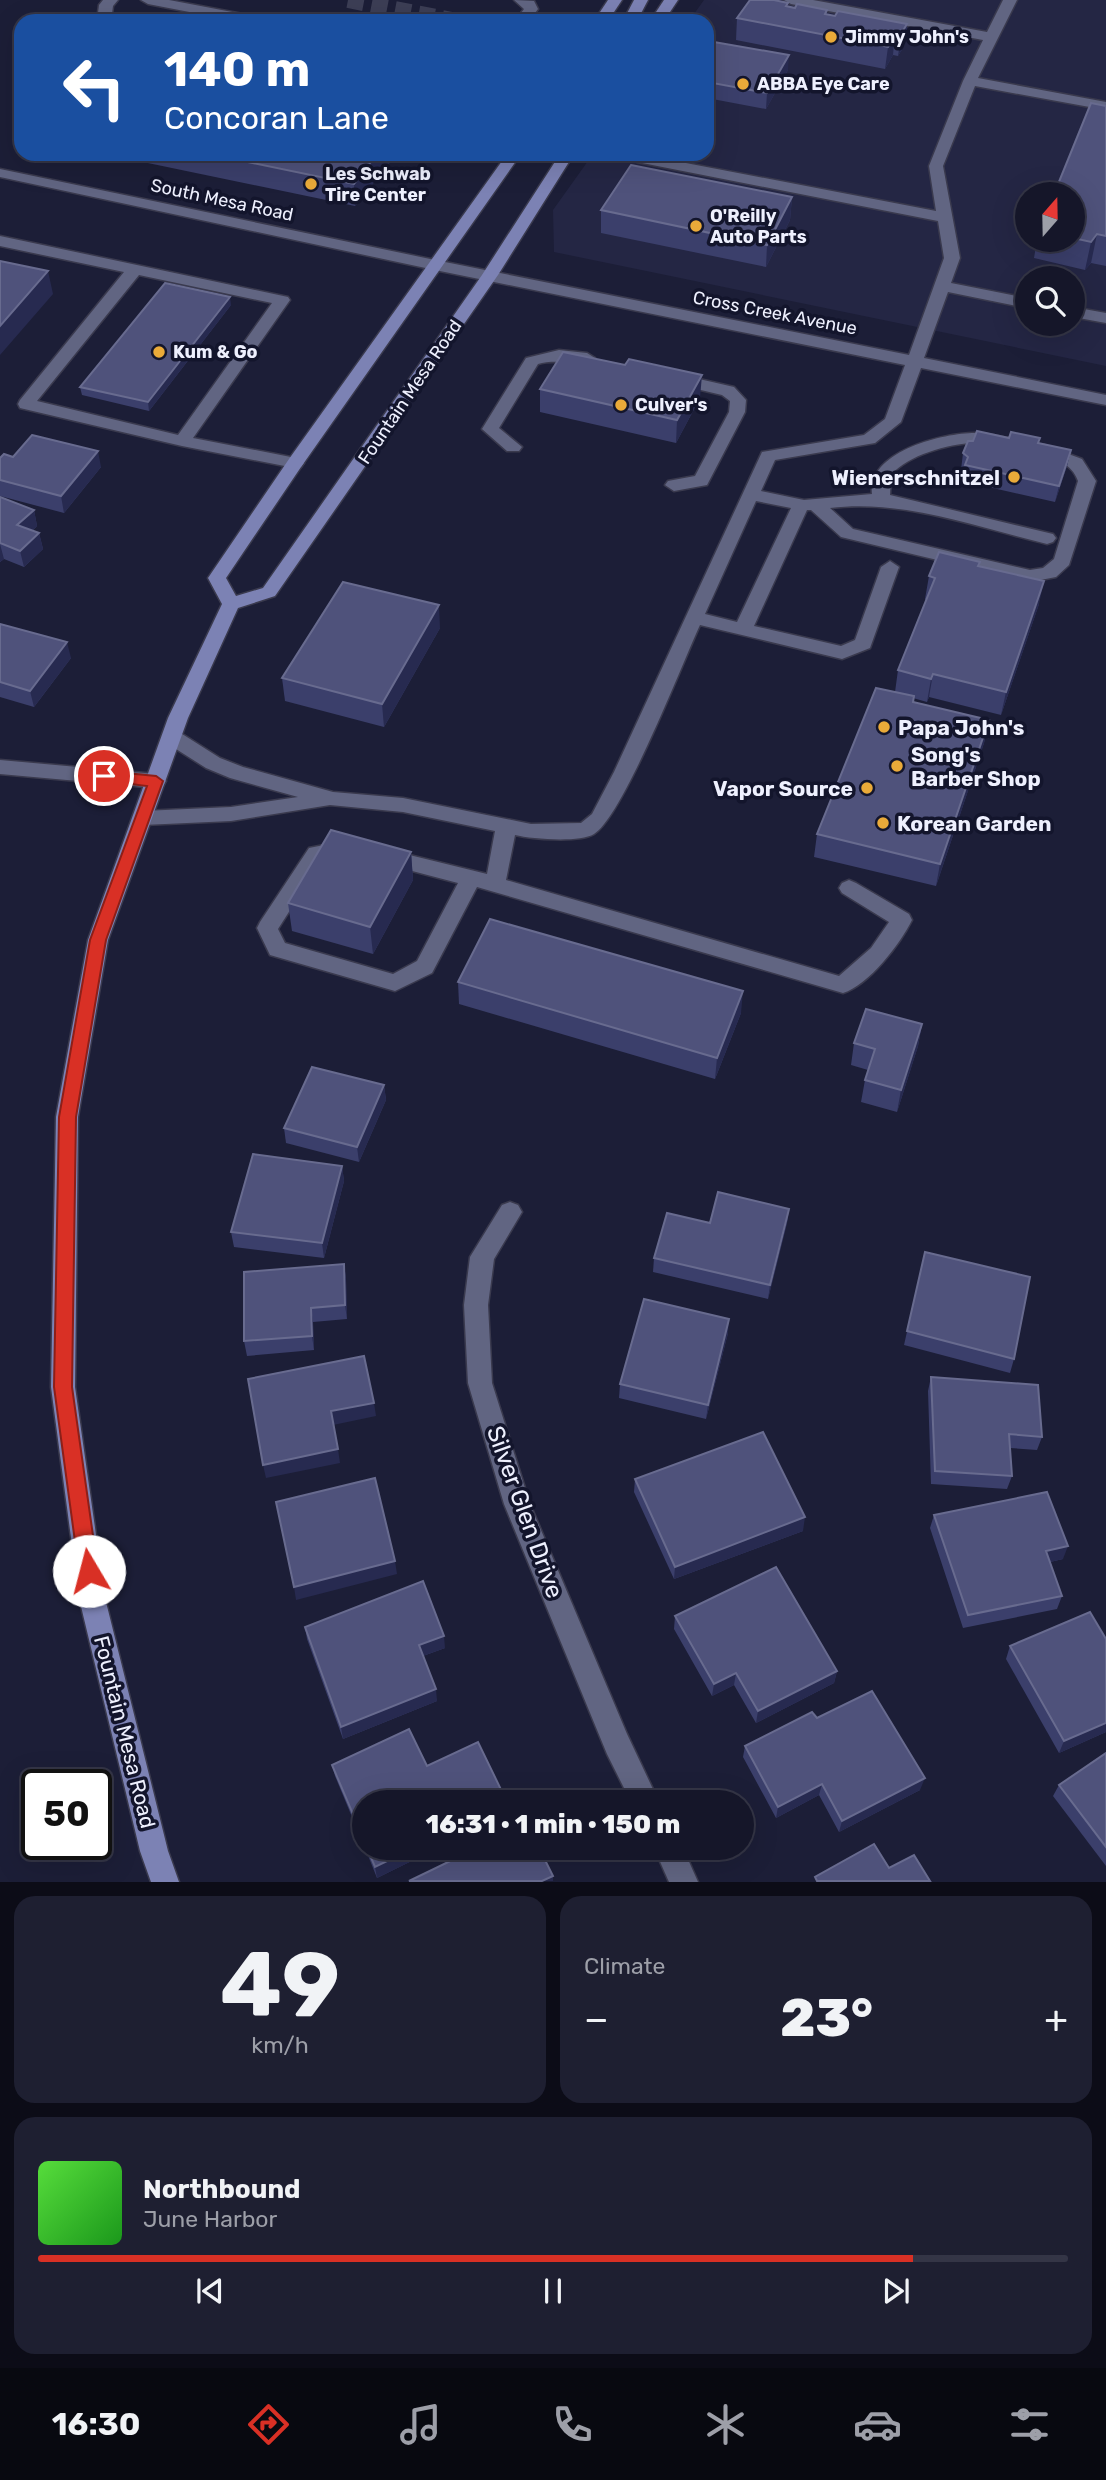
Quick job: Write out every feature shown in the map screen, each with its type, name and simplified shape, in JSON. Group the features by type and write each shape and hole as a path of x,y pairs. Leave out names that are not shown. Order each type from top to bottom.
{"main road":[{"path":"231,604 217,578 509,161"},
{"name":"Fountain Mesa Road","path":"165,1881 154,1851 92,1598 63,1387 67,1117 98,940 172,737 231,604 269,592 490,275 563,161"}],"street":[{"path":"148,0 221,14"},
{"path":"521,0 531,9 527,14"},
{"path":"790,0 991,37"},
{"path":"172,737 214,763 237,773 333,799 403,805 506,827 561,832 585,830 599,819 624,772 768,456 869,439 892,422 952,258 936,166 970,81 1010,0"},
{"path":"970,81 1106,106"},
{"path":"652,161 891,209 945,216"},
{"name":"South Mesa Road","path":"0,172 435,265"},
{"path":"0,241 282,300 182,441"},
{"name":"Cross Creek Avenue","path":"435,265 1106,400"},
{"path":"135,269 26,404 182,441 295,463"},
{"path":"943,286 1015,301"},
{"path":"1085,314 1106,318"},
{"path":"513,447 490,429 532,361 543,356 575,355 601,361"},
{"path":"652,373 728,391 738,400 737,412 701,481 674,485"},
{"path":"808,505 848,533 1030,576 1045,575 1056,570 1063,561 1087,481 1084,469 1060,455 977,438 951,441 898,460 884,470 879,482 882,500"},
{"path":"751,494 808,505 858,499 882,500 1047,538"},
{"path":"743,629 808,505"},
{"path":"695,618 842,653 863,644 890,567"},
{"path":"0,767 156,781"},
{"path":"143,818 231,814 333,799"},
{"path":"495,884 506,827"},
{"path":"471,878 425,967 395,983 276,949 267,928 316,853 350,849 471,878 495,884 843,985 878,954 902,920 849,888"},
{"name":"Silver Glen Drive","path":"510,1212 482,1257 476,1305 480,1383 517,1504 617,1744 639,1790"},
{"path":"674,1860 684,1881"}],"shaded area":[{"path":"704,0 1106,0 1106,366 554,252 553,210 588,161 714,161 714,14 694,14"}],"building":[{"path":"750,0 774,0 788,3 786,6 795,8 797,4 827,10 825,14 835,16 838,11 907,24 901,34 895,33 888,47 737,18"},
{"path":"714,42 789,55 767,93 714,83"},
{"path":"1091,103 1106,106 1106,236 1097,234 1091,242 1085,241 1085,182 1059,182"},
{"path":"243,161 372,161 354,184"},
{"path":"631,165 792,197 767,245 601,210"},
{"path":"0,261 48,271 0,326"},
{"path":"165,283 230,297 148,402 80,387"},
{"path":"563,352 625,365 629,359 702,375 677,420 540,389"},
{"path":"977,431 1009,438 1011,432 1040,438 1038,443 1071,450 1059,486 965,465 968,457 963,453 968,441 973,441"},
{"path":"32,435 98,451 61,496 0,480 0,458 4,454 13,457"},
{"path":"0,497 34,510 17,525 39,533 20,551 0,543"},
{"path":"939,552 980,562 978,566 1044,581 1006,692 933,674 931,679 898,670 935,578 929,576"},
{"path":"343,582 439,605 382,704 282,678"},
{"path":"0,624 67,642 30,691 0,682"},
{"path":"876,688 914,696 913,702 989,720 940,864 817,834"},
{"path":"331,830 411,852 370,927 288,903"},
{"path":"490,919 743,991 717,1058 458,982"},
{"path":"866,1009 922,1024 901,1090 865,1080 875,1049 854,1043"},
{"path":"312,1067 384,1085 357,1147 284,1128"},
{"path":"253,1154 342,1166 322,1243 231,1232"},
{"path":"718,1192 789,1209 770,1285 654,1258 667,1213 710,1223"},
{"path":"925,1252 1030,1277 1014,1359 907,1331"},
{"path":"344,1264 345,1305 311,1308 312,1336 244,1341 244,1272"},
{"path":"644,1299 729,1319 708,1405 620,1384"},
{"path":"364,1356 374,1403 331,1411 338,1449 263,1465 248,1379"},
{"path":"931,1377 1038,1385 1042,1437 1009,1434 1012,1476 935,1471"},
{"path":"763,1432 805,1517 675,1567 635,1479"},
{"path":"375,1478 395,1561 294,1587 276,1502"},
{"path":"1047,1492 1068,1546 1046,1551 1062,1596 968,1615 934,1515"},
{"path":"776,1567 837,1671 758,1711 736,1673 714,1684 675,1616"},
{"path":"423,1581 444,1636 419,1645 436,1689 341,1727 305,1627"},
{"path":"1090,1612 1106,1639 1106,1723 1064,1741 1010,1646"},
{"path":"872,1691 925,1778 842,1821 822,1784 778,1807 745,1746 812,1712 817,1718"},
{"path":"409,1729 427,1766 478,1742 501,1790 352,1790 352,1812 332,1765"},
{"path":"1106,1753 1106,1847 1059,1785"},
{"path":"874,1844 889,1868 914,1855 930,1881 817,1881 815,1877"},
{"path":"372,1860 389,1860 375,1867"},
{"path":"452,1860 545,1860 553,1876 542,1881 409,1881"}],"tunnel":[{"path":"348,0 421,14"}],"place":[{"name":"Jimmy John's","path":"831,37"},
{"name":"ABBA Eye Care","path":"743,84"},
{"name":"Les Schwab Tire Center","path":"311,184"},
{"name":"O'Reilly Auto Parts","path":"696,226"},
{"name":"Kum & Go","path":"159,352"},
{"name":"Culver's","path":"621,405"},
{"name":"Wienerschnitzel","path":"1014,477"},
{"name":"Papa John's","path":"884,727"},
{"name":"Song's Barber Shop","path":"897,766"},
{"name":"Vapor Source","path":"867,788"},
{"name":"Korean Garden","path":"883,823"}],"route":[{"path":"89,1571 63,1387 67,1117 98,940 156,781 104,776"}]}
